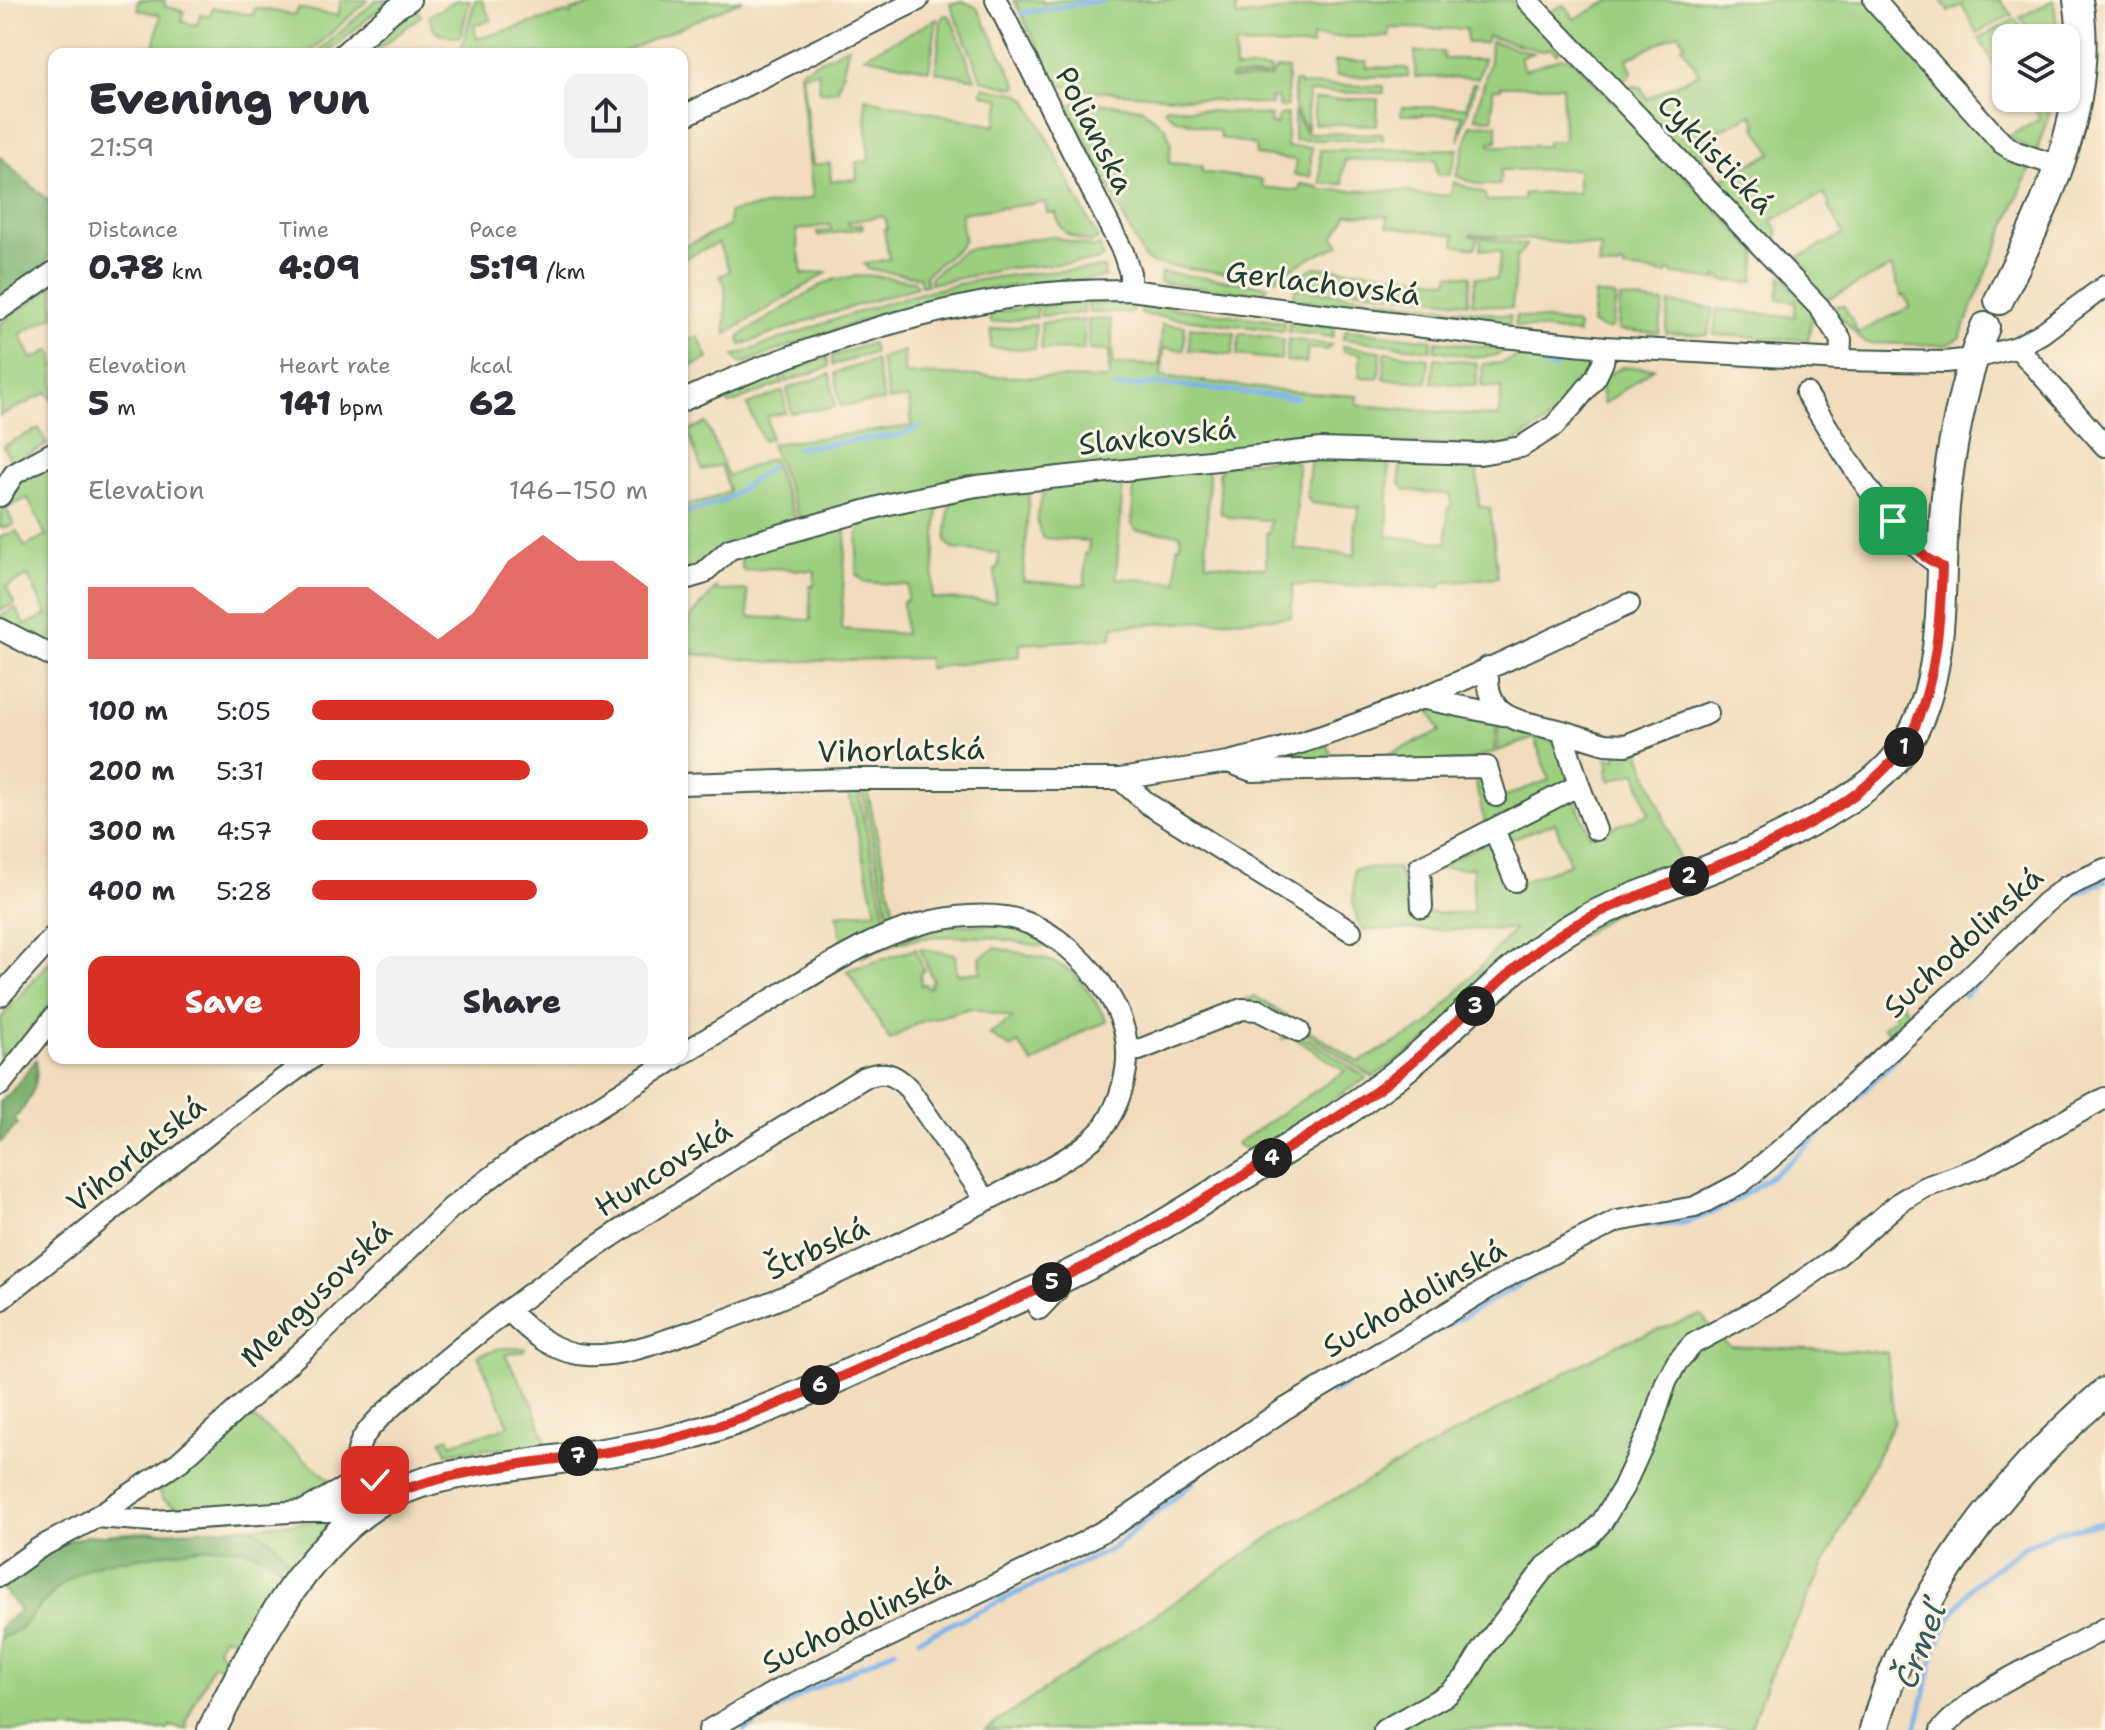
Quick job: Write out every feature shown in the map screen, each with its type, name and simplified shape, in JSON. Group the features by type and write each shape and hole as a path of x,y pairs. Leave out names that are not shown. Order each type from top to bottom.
{"street":[{"path":"350,48 410,0"},
{"path":"688,114 918,0"},
{"name":"Polianska","path":"996,0 1123,252 1130,273 1130,290"},
{"name":"Cyklistická","path":"1527,0 1820,308 1841,340 1840,360"},
{"path":"1874,0 1992,135 2016,152 2058,166"},
{"path":"1999,300 2047,198 2073,122 2083,47 2078,0"},
{"path":"0,309 48,276"},
{"name":"Gerlachovská","path":"688,398 737,376 810,350 926,316 1011,297 1130,290 1605,347 1840,360 1945,362 1972,359 2017,347 2042,333 2105,286"},
{"path":"95,1517 171,1521 340,1510 391,1488 467,1472 627,1449 703,1431 747,1416 1062,1278 1121,1248 1377,1090 1432,1046 1536,952 1566,931 1598,912 1759,848 1866,788 1896,760 1917,724 1938,643 1945,502 1972,359 1985,327"},
{"name":"Slavkovská","path":"688,578 702,574 730,549 889,504 976,486 1321,449 1480,454 1521,447 1554,426 1574,404 1596,377 1605,347"},
{"path":"2017,347 2105,446"},
{"path":"1806,393 1893,521 1925,557 1942,567"},
{"path":"0,496 14,474 48,455"},
{"name":"Vihorlatská","path":"688,786 857,779 1120,779 1228,762 1346,727 1420,698 1629,604"},
{"path":"0,629 48,654"},
{"path":"1488,667 1487,690 1503,715"},
{"path":"1420,698 1503,715 1605,744 1626,745 1708,713"},
{"path":"1562,731 1596,830"},
{"name":"Vihorlatská","path":"1228,762 1252,771 1487,767 1496,796"},
{"path":"1120,779 1148,804 1351,931"},
{"path":"1422,907 1420,867 1579,785"},
{"path":"1494,829 1515,881"},
{"name":"Suchodolinská","path":"709,1730 776,1691 1082,1543 1119,1522 1283,1410 1532,1263 1617,1221 1695,1207 1741,1183 1821,1114 2045,903 2066,887 2105,869"},
{"path":"688,1050 873,940 928,923 980,916 1008,917 1037,927 1077,956 1097,977 1114,1005 1122,1020 1128,1051 1139,1050 1242,1009 1258,1010 1299,1031"},
{"path":"0,996 48,943"},
{"path":"0,1085 48,1025"},
{"name":"Štrbská","path":"509,1311 526,1328 563,1350 585,1355 645,1347 786,1297 1037,1175 1074,1153 1099,1133 1111,1117 1128,1051"},
{"name":"Vihorlatská","path":"0,1300 221,1124 304,1064"},
{"name":"Mengusovská","path":"0,1576 39,1548 95,1517 179,1462 245,1404 451,1208 518,1157 666,1064"},
{"name":"Huncovská","path":"360,1443 391,1407 429,1374 509,1311 637,1218 875,1073 887,1072 898,1077 909,1089 986,1200"},
{"path":"1384,1730 1448,1694 1465,1678 1483,1648 1546,1566 1589,1536 1602,1522 1623,1488 1651,1427 1666,1382 1677,1362 1693,1344 1776,1299 1835,1258 1900,1202 1923,1188 1981,1167 2105,1098"},
{"path":"1039,1309 1057,1290 1062,1278"},
{"path":"1874,1730 1909,1639 1961,1551 1984,1518 2036,1457 2105,1392"},
{"path":"360,1443 391,1488"},
{"path":"212,1730 263,1634 313,1561 340,1510 354,1480 360,1443"},
{"path":"354,1480 365,1476 391,1488"},
{"path":"147,1483 148,1503 160,1516 171,1521"},
{"path":"1941,1730 1957,1713 1989,1690 2105,1628"}],"green space":[{"path":"138,0 165,0 164,6 184,11 182,22 197,25 200,14 210,16 212,8 253,15 255,8 295,15 298,8 338,16 341,0 368,0 315,48 154,48 160,15 138,10"},
{"path":"376,0 389,0 334,48 323,48"},
{"path":"456,0 470,0 461,35 438,33 429,16"},
{"path":"475,0 482,0 491,20 474,25 477,39 611,0 743,0 633,48 462,48"},
{"path":"1014,0 1042,0 1043,3 1062,0 1236,0 1236,17 1361,0 1514,0 1560,50 1556,54 1551,48 1541,51 1488,36 1485,43 1467,43 1466,29 1390,28 1389,37 1312,37 1312,46 1235,45 1235,69 1271,69 1265,76 1231,76 1230,79 1269,78 1276,69 1288,69 1287,106 1279,107 1277,97 1270,98 1272,105 1097,91 1057,85"},
{"path":"1612,0 1866,0 2032,163 1960,337 1947,345 1865,343 1834,311 1837,305 1844,306 1858,333 1910,307 1905,295 1902,296 1891,267 1832,297 1822,298 1777,251 1779,246 1784,247 1794,260 1844,234 1824,194 1772,220 1779,233 1775,240 1767,241 1701,171 1710,166 1720,180 1772,153 1755,126 1752,114 1700,140 1706,153 1703,159 1692,162 1626,93 1633,86 1641,87 1647,99 1699,73 1682,46 1685,44 1679,33 1627,59 1632,71 1629,77 1617,84 1551,15 1551,11 1563,5 1574,19"},
{"path":"1941,0 2000,0 2012,15 1977,33 1962,5 1948,12"},
{"path":"2054,0 2057,24 2026,24 2020,17"},
{"path":"963,1 977,8 1018,86 1014,88 982,80 950,4"},
{"path":"417,8 421,16 380,48 367,48"},
{"path":"944,15 950,16 975,79 936,72"},
{"path":"937,19 929,70 864,56"},
{"path":"1992,31 1992,61 1979,38"},
{"path":"1491,41 1533,53 1520,57 1524,70 1560,58 1571,58 1757,251 1754,281 1721,280 1717,276 1716,280 1673,274 1673,271 1667,274 1624,269 1620,265 1619,268 1599,267 1601,247 1471,234 1478,237 1475,248 1454,245 1455,235 1387,226 1388,216 1348,214 1334,237 1340,244 1338,246 1274,279 1154,264 1144,258 1068,107 1080,100 1141,108 1166,128 1171,144 1169,163 1202,166 1202,172 1262,180 1262,187 1299,191 1301,184 1321,190 1450,195 1454,182 1485,194 1486,201 1524,200 1524,193 1578,193 1578,169 1501,170 1500,185 1479,185 1456,176 1471,125 1497,124 1497,141 1490,142 1490,146 1547,146 1547,141 1564,141 1562,86 1501,86 1501,89 1493,89 1493,119 1475,118 1490,60"},
{"path":"849,46 838,90 820,92 818,71 802,74 813,165 830,163 831,181 857,179 856,162 869,161 865,98 995,126 1001,99 982,94 983,87 1020,94 1028,101 1098,239 1090,243 1067,234 1060,226 1056,213 1047,213 1045,202 961,213 964,241 925,275 927,285 921,286 919,277 869,269 864,264 889,259 884,230 887,229 886,219 882,216 848,222 849,226 862,224 863,228 818,236 817,232 831,230 830,225 796,230 802,274 828,272 726,334 725,284 720,276 730,271 718,243 688,256 688,244 729,226 729,212 813,198 801,70"},
{"path":"1415,52 1443,52 1444,59 1484,59 1478,78 1415,77"},
{"path":"1335,61 1367,61 1367,67 1406,68 1408,77 1336,76"},
{"path":"1294,82 1300,85 1384,86 1384,93 1308,92 1307,130 1294,108"},
{"path":"1476,83 1459,141 1462,115 1401,115 1402,107 1466,107 1472,84"},
{"path":"1314,99 1378,99 1377,125 1314,124"},
{"path":"1166,107 1271,116 1270,123 1276,125 1279,115 1287,114 1287,147 1311,147 1311,177 1294,175 1296,160 1256,155 1255,145 1220,138 1219,131 1176,119 1164,110"},
{"path":"1294,112 1306,133 1383,134 1383,140 1294,140"},
{"path":"2036,112 2050,112 2036,154 2009,136 2040,119"},
{"path":"1458,149 1450,175 1437,175 1436,160 1345,160 1344,184 1321,184 1320,150"},
{"path":"0,157 48,201 48,260 42,273 0,301"},
{"path":"1051,236 1093,248 1100,245 1103,257 1096,261 1010,268 930,284 930,277 964,250"},
{"path":"1481,237 1526,245 1516,259 1512,308 1472,303 1476,277 1497,279 1501,252 1480,249"},
{"path":"1315,267 1448,281 1450,274 1471,276 1468,303 1296,282"},
{"path":"1104,268 1105,277 1100,278 984,290 923,303 833,330 745,363 740,363 734,356 871,308 941,288 1012,275"},
{"path":"1161,272 1268,286 1261,295 1164,283 1160,282"},
{"path":"866,275 914,281 917,287 741,345 739,338 744,333 823,284"},
{"path":"1781,275 1813,312 1808,340 1714,335 1717,309 1794,317 1796,301 1778,299"},
{"path":"1295,288 1467,310 1466,320 1293,299"},
{"path":"48,290 48,319 20,334 32,359 48,351 48,392 0,416 0,323"},
{"path":"1595,294 1616,297 1612,329 1592,324"},
{"path":"1620,298 1664,303 1659,333 1618,330"},
{"path":"1084,302 1084,313 1041,316 1041,306"},
{"path":"1088,303 1133,303 1132,313 1089,313"},
{"path":"1669,303 1713,308 1708,335 1666,333"},
{"path":"1142,304 1284,322 1284,331 1141,314"},
{"path":"1037,306 1037,317 991,323 990,313"},
{"path":"1470,310 1511,316 1509,325 1469,320"},
{"path":"1516,316 1575,324 1578,334 1515,326"},
{"path":"1111,319 1113,364 1160,365 1162,324 1185,326 1184,350 1164,348 1161,376 1282,391 1357,396 1357,405 1499,417 1501,388 1481,386 1483,364 1501,363 1517,357 1543,359 1543,364 1555,366 1556,360 1587,363 1587,380 1560,414 1508,446 1322,442 801,522 771,444 912,426 909,398 889,400 880,358 904,351 904,374 1109,379 1109,351 1089,350 1088,320"},
{"path":"1084,320 1084,350 1041,349 1041,323"},
{"path":"1290,322 1334,328 1333,337 1288,332"},
{"path":"1036,324 1035,349 991,348 991,330"},
{"path":"1190,327 1235,333 1232,355 1189,350"},
{"path":"1346,330 1432,340 1431,350 1343,339"},
{"path":"1240,333 1283,339 1281,360 1237,355"},
{"path":"698,336 708,359 688,368 688,340"},
{"path":"1288,339 1331,345 1326,350 1308,348 1306,363 1286,361"},
{"path":"1436,341 1506,349 1491,356 1472,357 1435,350"},
{"path":"872,343 874,353 833,365 832,356"},
{"path":"1342,346 1381,351 1379,378 1359,377 1361,354 1343,351"},
{"path":"1385,352 1429,358 1427,382 1384,379"},
{"path":"827,357 829,367 786,382 785,372"},
{"path":"1435,358 1477,363 1477,386 1432,382"},
{"path":"875,360 884,401 840,406 835,373"},
{"path":"1622,367 1654,368 1604,404 1600,385 1609,374"},
{"path":"781,374 783,383 730,404 721,397"},
{"path":"830,374 835,407 791,413 787,389"},
{"path":"783,391 786,413 767,416 770,438 763,441 747,405"},
{"path":"706,423 728,476 772,458 797,523 688,569 688,505 729,491 721,465 702,470 688,431"},
{"path":"39,428 47,445 12,462 3,446"},
{"path":"1383,456 1389,466 1387,536 1447,543 1451,495 1405,490 1400,483 1400,466 1408,457 1470,460 1477,468 1479,506 1490,508 1498,577 1442,583 1442,587 1293,585 1291,617 1113,626 1112,638 1020,644 1020,656 928,668 928,658 769,662 688,653 688,622 717,587 717,591 747,590 749,617 811,620 810,586 814,586 815,571 773,568 743,571 739,554 837,523 846,533 841,629 905,634 903,601 907,600 908,585 864,582 856,574 858,533 868,515 930,499 938,507 932,598 995,602 995,568 998,568 999,553 953,549 946,542 949,508 958,494 1024,486 1029,495 1023,581 1085,585 1085,554 1088,553 1089,541 1043,538 1038,525 1040,503 1048,483 1118,476 1123,482 1116,578 1177,582 1177,546 1180,546 1181,534 1136,530 1132,524 1134,482 1141,473 1200,467 1209,473 1206,563 1266,568 1266,533 1269,533 1270,520 1221,514 1219,472 1228,464 1290,457 1298,465 1295,549 1355,555 1355,520 1358,519 1359,507 1311,503 1307,496 1312,459"},
{"path":"48,462 48,647 9,625 0,616 16,608 25,625 47,615 28,576 6,587 15,604 0,610 0,537 17,531 25,547 46,536 28,498 6,508 14,525 0,528 4,503 9,493"},
{"path":"1429,709 1463,709 1497,719 1494,752 1464,762 1256,765 1325,741 1334,761 1350,759 1352,763 1358,760 1360,763 1368,759 1370,763 1440,731"},
{"path":"1499,724 1557,743 1568,777 1565,784 1486,828 1474,777 1480,776 1491,801 1549,780 1535,738 1497,751"},
{"path":"1638,747 1682,867 1373,1077 1272,1011 1141,1044 1255,996 1359,1062 1427,1026 1515,929 1363,930 1354,909 1354,869 1397,868 1416,913 1473,913 1473,868 1433,868 1490,841 1510,886 1570,864 1555,823 1509,838 1506,830 1573,796 1590,835 1649,814 1636,772 1610,781 1607,769 1610,768 1606,758 1616,759 1617,750"},
{"path":"862,791 868,794 896,920 890,922"},
{"path":"858,792 886,919 873,923 842,942 837,915 876,911 849,795 772,793"},
{"path":"952,925 1014,925 1052,944 1050,948 990,937 935,936 897,943 860,958 878,945"},
{"path":"995,948 1035,956 1063,967 1085,986 1107,1022 1083,1031 1033,1064 1018,1043 1012,1048 989,1035 1013,1018 971,1008 917,1023 890,1040 847,970 916,949 924,971 920,972 921,985 925,984 927,988 933,981 920,949 955,954 957,974 981,972 980,957"},
{"path":"48,964 48,1007 0,1069 0,1019"},
{"path":"1897,997 1912,1017 1891,1033 1883,1027 1896,1017 1887,1005"},
{"path":"1289,1035 1310,1040 1367,1078 1332,1100 1334,1104 1182,1197 1249,1151 1236,1144 1345,1071 1291,1036 1281,1039"},
{"path":"36,1060 32,1092 14,1119 18,1124 0,1143 0,1102"},
{"path":"1701,1315 1716,1335 1730,1346 1887,1352 1894,1421 1766,1684 1750,1730 985,1730 1291,1523 1620,1343"},
{"path":"501,1348 525,1348 524,1351 505,1355 532,1402 548,1448 472,1449 447,1453 441,1440 448,1437 452,1444 509,1425 478,1355"},
{"path":"248,1414 332,1481 300,1497 258,1504 177,1507 162,1499 160,1490 187,1471 185,1468"},
{"path":"331,1520 250,1634 241,1638 223,1637 217,1648 224,1660 223,1669 213,1664 187,1719 187,1730 171,1726 168,1730 0,1730 0,1627 20,1610 0,1587 87,1536 187,1532"},
{"path":"249,1527 268,1537 281,1551 289,1563 286,1574 270,1560 252,1551 232,1548 189,1549 113,1560 89,1568 67,1581 22,1626 0,1638 0,1627 20,1610 0,1585 68,1541 87,1536"}],"waterway":[{"path":"1021,13 1106,0"},
{"path":"1543,366 1555,368"},
{"path":"1115,387 1164,384 1297,398"},
{"path":"797,448 899,435 920,427"},
{"path":"688,512 726,500 771,467"},
{"path":"1964,996 2067,898 2105,881"},
{"path":"1644,1226 1687,1222 1716,1211 1745,1194 1827,1128 1898,1057"},
{"path":"1331,1393 1569,1256"},
{"path":"919,1639 1112,1549 1194,1482"},
{"name":"Črmeľ","path":"1916,1730 1935,1652 1950,1617 1973,1585 2022,1548 2054,1533 2105,1522"},
{"path":"744,1730 806,1692 895,1650"}],"route":[{"path":"375,1480 392,1494 416,1484 467,1472 627,1449 703,1431 747,1416 868,1365 1062,1278 1172,1219 1377,1090 1432,1046 1536,952 1566,931 1598,912 1759,848 1841,804 1866,788 1896,760 1908,741 1926,696 1938,643 1942,567 1925,557 1893,521"}]}
